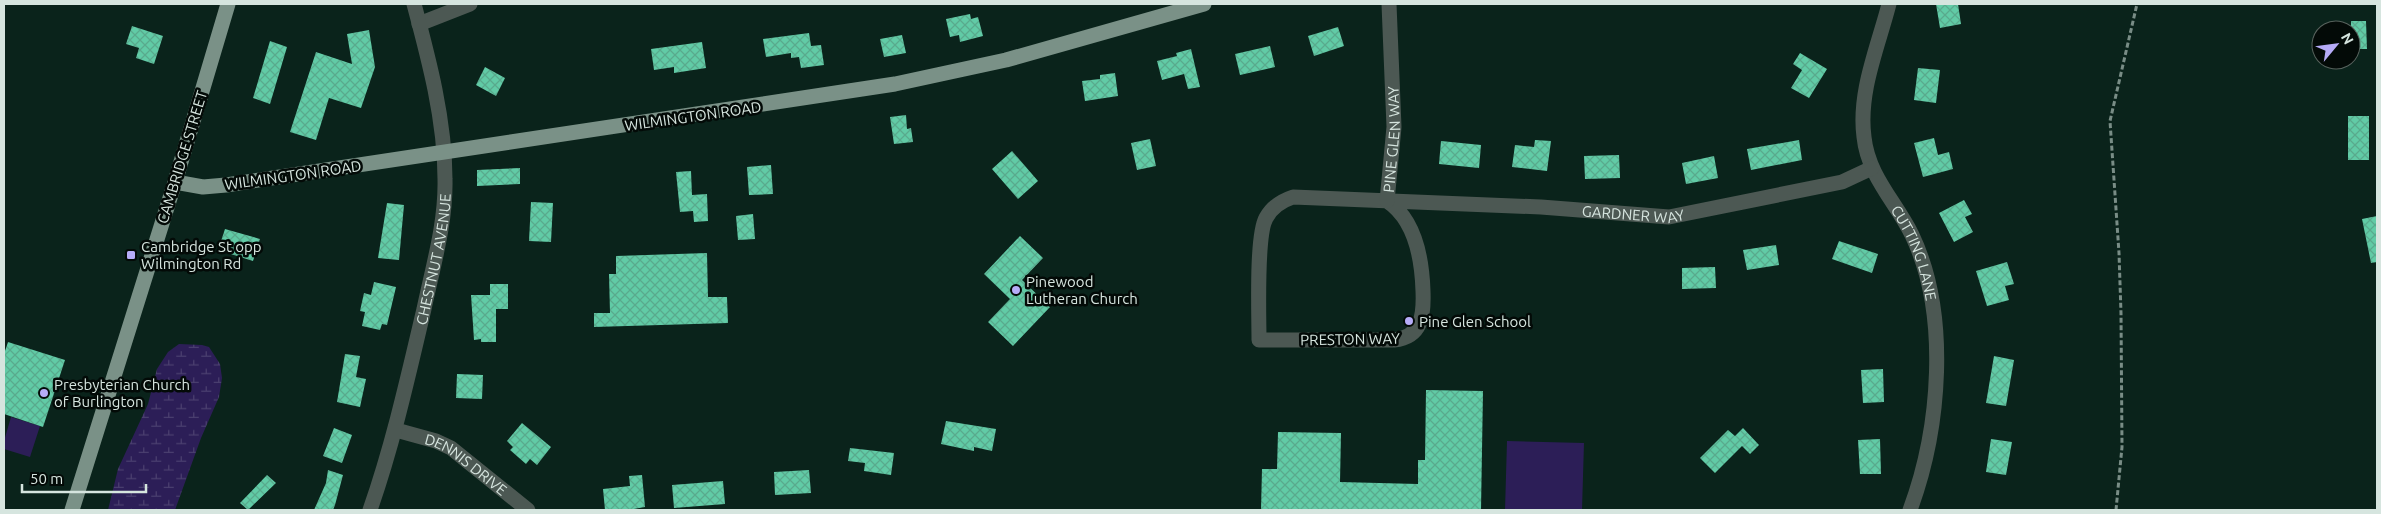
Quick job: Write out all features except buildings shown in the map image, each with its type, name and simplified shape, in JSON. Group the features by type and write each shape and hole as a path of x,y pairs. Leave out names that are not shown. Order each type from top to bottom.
{"main road":[{"name":"CAMBRIDGE STREET","path":"72,510 176,182 228,4"},
{"name":"WILMINGTON ROAD","path":"176,182 203,186 226,185 904,83 1006,60 1204,4"}],"street":[{"name":"CHESTNUT AVENUE","path":"370,510 396,430 444,216 444,152 431,70 414,4"},
{"path":"419,24 470,4"},
{"name":"PINE GLEN WAY","path":"1259,340 1262,230 1270,211 1283,201 1298,196 1387,201 1394,127 1389,4"},
{"name":"CUTTING LANE","path":"1889,4 1864,101 1864,136 1872,168 1906,225 1918,251 1929,284 1936,321 1936,361 1931,429 1919,485 1910,510"},
{"name":"GARDNER WAY","path":"1387,201 1541,207 1669,217 1837,183 1872,168"},
{"name":"PRESTON WAY","path":"1259,340 1394,340 1407,337 1418,329 1424,310 1420,257 1416,242 1406,222 1393,205 1387,201"},
{"name":"DENNIS DRIVE","path":"396,430 436,440 451,448 528,510"}],"path":[{"path":"2116,510 2122,447 2120,303 2110,121 2137,4"}],"green space":[{"path":"179,344 209,347 220,364 222,378 219,397 201,438 175,510 108,510 118,469 148,404 157,369 168,352"},
{"path":"11,417 40,426 30,457 4,449 4,441"},
{"path":"1507,441 1584,443 1582,510 1505,510"}],"place":[{"name":"Cambridge St opp Wilmington Rd","path":"131,255"},
{"name":"Pinewood Lutheran Church","path":"1016,290"},
{"name":"Pine Glen School","path":"1409,321"},
{"name":"Presbyterian Church of Burlington","path":"44,393"}]}
